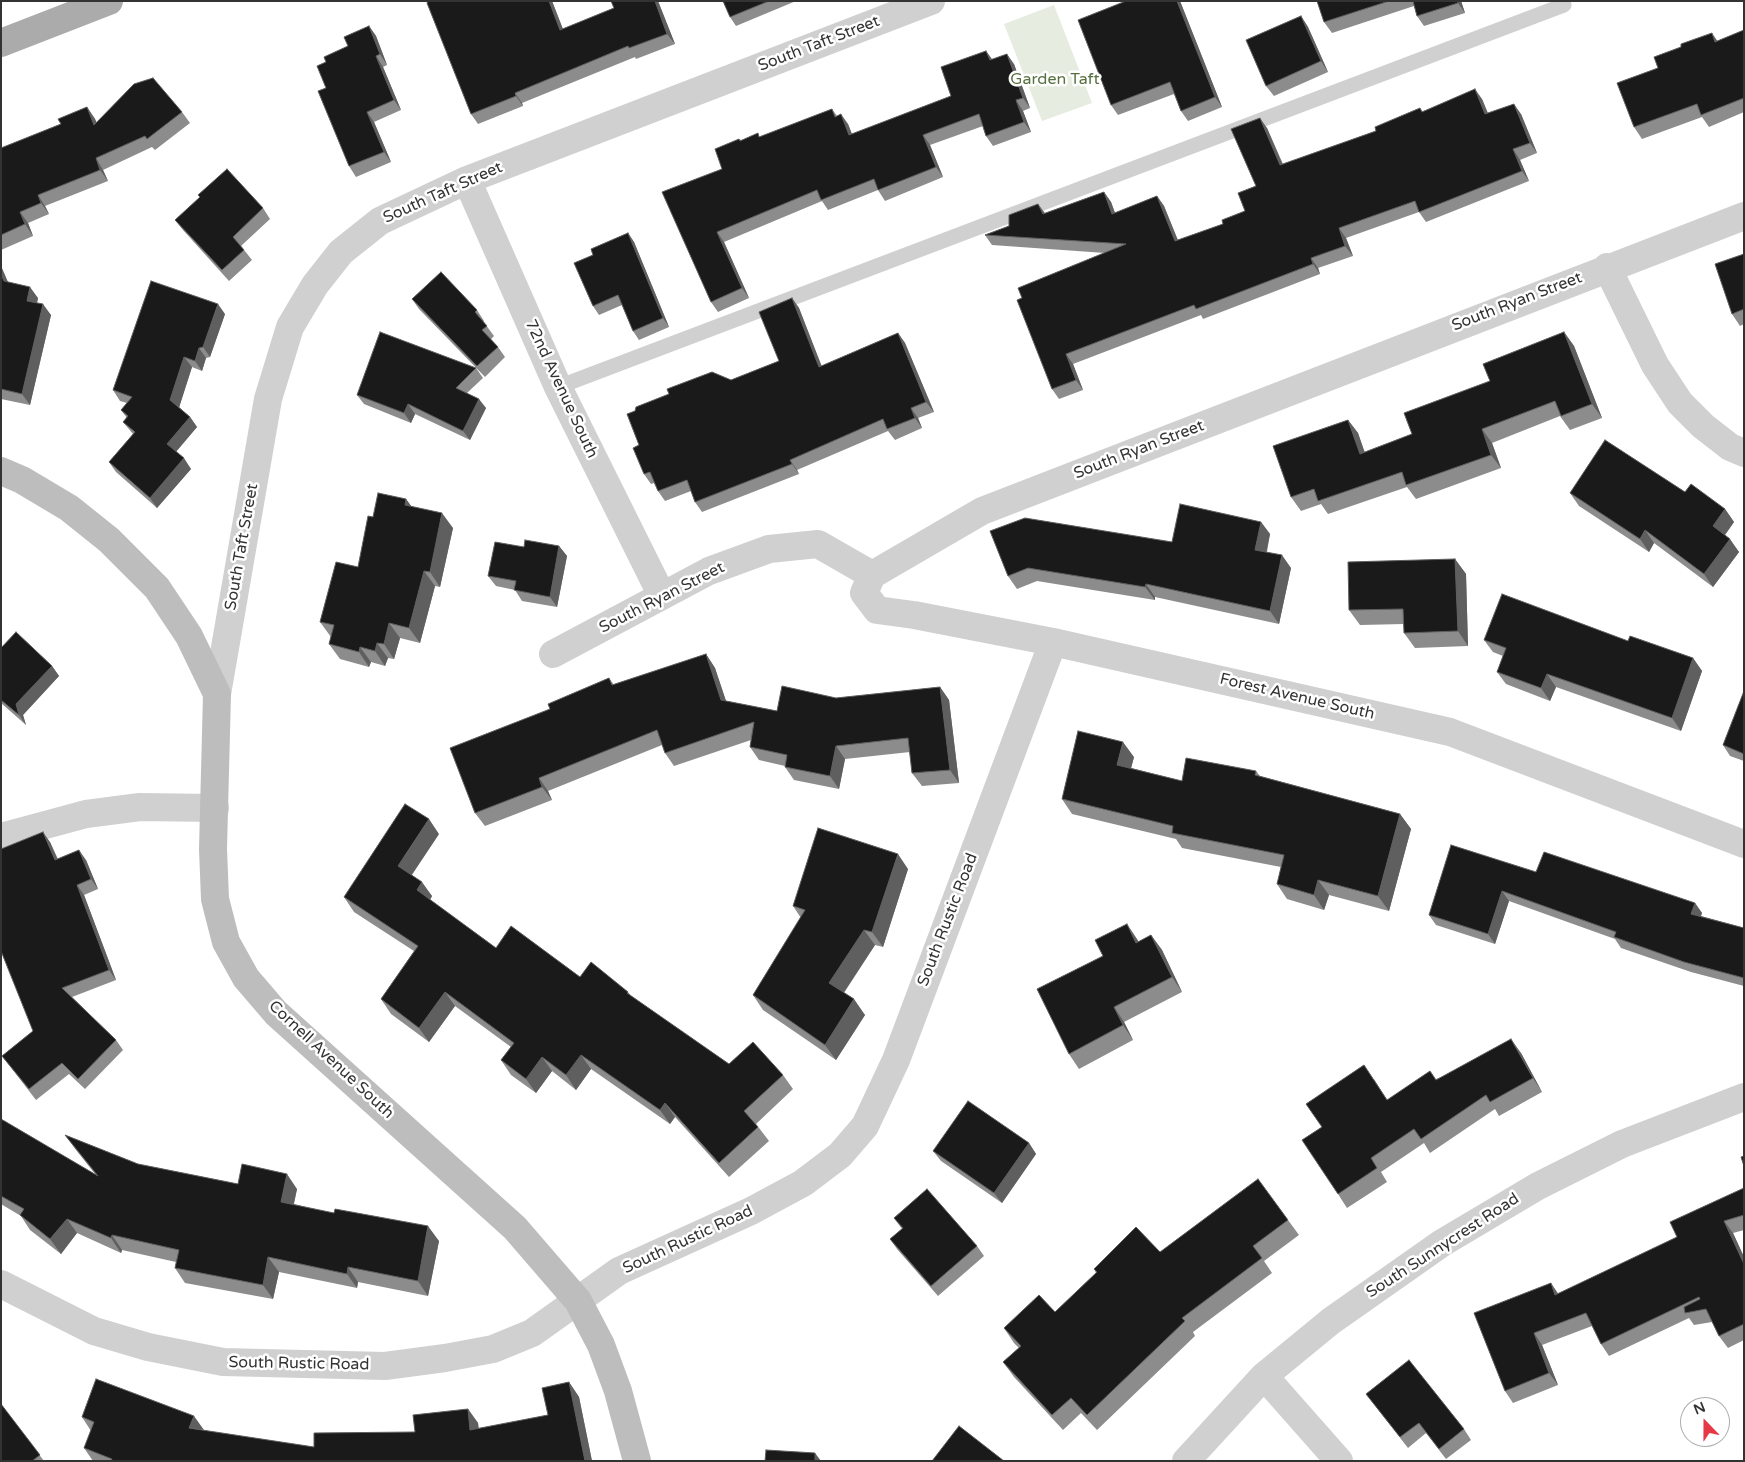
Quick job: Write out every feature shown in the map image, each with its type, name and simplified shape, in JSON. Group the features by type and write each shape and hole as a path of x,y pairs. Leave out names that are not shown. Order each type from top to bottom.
{"main road":[{"path":"1,43 108,1"}],"street":[{"name":"South Taft Street","path":"217,694 268,399 290,327 315,285 341,252 380,221 467,180 931,1"},
{"name":"72nd Avenue South","path":"467,180 558,387 662,596"},
{"name":"South Ryan Street","path":"553,654 709,571 769,549 818,544 872,575 982,511 1607,267 1744,216"},
{"path":"1607,267 1655,365 1680,403 1716,437 1730,447 1744,453"},
{"name":"Cornell Avenue South","path":"1,471 22,480 69,508 109,540 157,588 189,636 217,694 213,850 215,899 226,942 246,978 276,1013 515,1228 578,1301 600,1345 618,1391 637,1461"},
{"name":"Forest Avenue South","path":"872,575 864,593 877,610 914,615 1054,642 1450,732 1744,844"},
{"name":"South Rustic Road","path":"1,1284 94,1331 148,1347 223,1362 385,1366 445,1358 492,1349 532,1333 619,1271 751,1211 804,1183 840,1155 865,1126 896,1060 1054,642"},
{"path":"1,837 86,814 140,807 215,808"},
{"name":"South Sunnycrest Road","path":"1186,1461 1264,1376 1331,1321 1442,1243 1538,1186 1622,1144 1744,1097"},
{"path":"1264,1376 1339,1461"}],"lane":[{"path":"558,387 1564,5"}],"green space":[{"name":"Garden Taft","path":"1054,5 1092,103 1042,121 1004,24"}],"building":[{"path":"428,1 549,1 560,30 614,8 611,1 655,1 667,34 629,48 628,46 515,93 516,96 471,114 427,3"},
{"path":"723,1 769,1 730,17"},
{"path":"1126,1 1177,1 1215,97 1181,111 1170,82 1111,105 1078,20"},
{"path":"1317,1 1389,1 1324,22"},
{"path":"1413,1 1457,1 1458,3 1417,16"},
{"path":"1301,16 1321,61 1266,86 1246,40"},
{"path":"369,26 380,54 376,56 394,100 367,112 384,152 349,166 318,91 326,88 317,66 326,62 324,57 348,46 344,37"},
{"path":"1744,30 1744,98 1701,115 1697,104 1634,127 1617,83 1658,68 1654,57 1681,47 1681,44 1712,33 1715,42"},
{"path":"986,51 990,60 1007,54 1023,98 1016,100 1024,122 986,136 979,114 923,135 936,167 878,190 874,179 821,200 817,190 717,232 742,288 711,302 662,192 722,169 715,149 739,139 740,141 758,133 759,137 832,109 835,117 841,114 849,135 951,96 941,67"},
{"path":"153,78 182,112 147,139 145,136 96,158 100,170 38,195 41,203 20,212 25,224 1,235 1,148 61,124 58,119 87,107 94,125 134,84"},
{"path":"1475,89 1485,114 1514,104 1530,143 1513,149 1522,171 1419,212 1415,201 1339,228 1345,246 1311,258 1313,264 1196,309 1194,305 1066,354 1076,380 1052,389 1017,300 1022,298 1018,288 1126,244 985,235 1009,226 1009,215 1038,204 1043,214 1104,192 1112,214 1157,196 1175,241 1223,224 1222,220 1245,211 1238,193 1256,186 1231,129 1260,118 1280,165 1376,131 1375,127 1420,108 1422,112"},
{"path":"227,169 263,208 233,237 244,250 222,270 175,220 200,197 198,195"},
{"path":"628,233 663,318 633,331 618,295 593,306 574,263 593,255 591,249"},
{"path":"1744,254 1744,309 1732,314 1715,264"},
{"path":"441,272 477,310 475,312 487,326 482,330 498,347 477,366 412,299"},
{"path":"1,274 4,281 30,287 27,301 43,304 22,394 1,389"},
{"path":"151,281 218,304 203,347 199,348 195,361 184,357 170,400 190,417 167,444 184,458 150,498 109,462 135,432 123,422 128,416 121,410 132,397 113,390"},
{"path":"792,298 819,367 898,333 926,402 911,408 915,418 887,429 883,419 790,460 792,464 695,502 687,480 658,491 650,472 644,474 633,448 639,445 627,414 635,411 636,407 669,394 667,389 712,372 731,380 779,361 759,312"},
{"path":"380,332 476,368 456,388 479,399 463,431 408,404 404,413 357,395"},
{"path":"1564,332 1592,404 1561,416 1555,401 1482,429 1491,455 1406,485 1402,472 1318,501 1314,489 1291,497 1273,446 1348,420 1360,454 1412,434 1404,413 1490,381 1483,364"},
{"path":"1605,440 1685,492 1691,484 1725,509 1713,526 1730,539 1704,574 1645,530 1640,539 1570,493"},
{"path":"378,493 406,499 405,505 442,513 430,572 424,571 409,628 389,623 384,644 377,643 375,651 360,647 359,652 329,644 334,625 320,622 336,562 358,567 368,516 373,517"},
{"path":"1180,504 1261,522 1255,550 1282,555 1270,611 1146,584 1145,587 1028,568 1008,576 990,531 1025,518 1172,542"},
{"path":"525,540 559,546 550,597 514,590 516,581 488,576 495,542 524,547"},
{"path":"1455,559 1458,631 1404,633 1403,609 1349,610 1348,562"},
{"path":"1502,594 1628,641 1630,636 1693,658 1672,718 1547,674 1541,688 1497,672 1506,648 1484,640"},
{"path":"16,632 52,666 16,704 19,715 1,700 1,648"},
{"path":"706,654 721,700 777,711 782,686 836,698 940,687 950,770 912,773 908,738 836,746 830,776 785,767 787,755 750,747 754,722 665,753 657,730 539,778 542,787 475,813 450,748 550,709 548,704 609,678 612,685"},
{"path":"1744,691 1744,754 1723,745"},
{"path":"1078,731 1123,742 1117,765 1182,781 1186,758 1256,771 1255,775 1400,814 1378,896 1318,880 1314,895 1277,884 1284,855 1172,833 1173,826 1062,799"},
{"path":"405,804 429,819 398,866 422,882 417,890 496,948 511,926 580,977 591,962 627,993 729,1064 753,1042 783,1075 744,1111 758,1127 719,1163 665,1103 660,1110 581,1055 566,1075 542,1057 526,1079 501,1060 514,1043 445,992 419,1028 381,999 418,946 344,897"},
{"path":"818,828 898,854 872,932 864,930 829,983 854,999 825,1045 753,995 805,910 793,906"},
{"path":"43,832 55,860 79,850 91,879 77,885 109,970 62,988 116,1040 78,1079 62,1063 29,1089 2,1056 33,1031 1,951 1,849"},
{"path":"1451,845 1536,872 1544,852 1695,903 1691,914 1744,928 1744,978 1684,962 1614,937 1616,932 1502,891 1488,934 1429,915"},
{"path":"1127,924 1136,943 1151,935 1172,977 1114,1007 1123,1025 1069,1054 1037,989 1103,956 1095,940"},
{"path":"1511,1039 1533,1078 1490,1102 1486,1095 1421,1139 1414,1129 1371,1158 1377,1168 1338,1194 1302,1140 1322,1127 1306,1104 1364,1065 1387,1100 1430,1071 1436,1080"},
{"path":"968,1101 1029,1143 994,1193 933,1151"},
{"path":"1,1119 98,1176 65,1135 138,1164 238,1184 242,1164 287,1174 281,1202 334,1213 335,1209 428,1226 418,1281 348,1267 347,1274 268,1257 263,1285 175,1268 179,1250 112,1235 111,1238 67,1219 50,1239 20,1215 24,1209 1,1196"},
{"path":"1258,1179 1288,1220 1253,1246 1262,1258 1182,1318 1185,1321 1087,1415 1071,1398 1052,1415 1003,1362 1021,1346 1004,1328 1039,1295 1055,1312 1097,1272 1094,1269 1136,1227 1160,1252"},
{"path":"1744,1188 1744,1215 1724,1221 1744,1264 1744,1324 1719,1336 1706,1309 1685,1313 1684,1307 1700,1299 1699,1297 1601,1344 1586,1313 1534,1333 1549,1373 1505,1391 1474,1313 1551,1283 1555,1295 1677,1237 1670,1222"},
{"path":"927,1189 977,1246 931,1286 890,1239 903,1228 894,1218"},
{"path":"1409,1360 1464,1429 1439,1449 1419,1423 1400,1437 1366,1394"},
{"path":"96,1379 194,1416 189,1428 314,1447 314,1433 415,1432 413,1415 468,1409 470,1430 548,1415 542,1388 569,1382 585,1461 111,1461 112,1459 84,1448 94,1422 82,1417"},
{"path":"1,1404 40,1455 32,1461 1,1461"},
{"path":"959,1426 1004,1461 932,1461"},
{"path":"766,1450 815,1453 815,1461 765,1461"}]}
